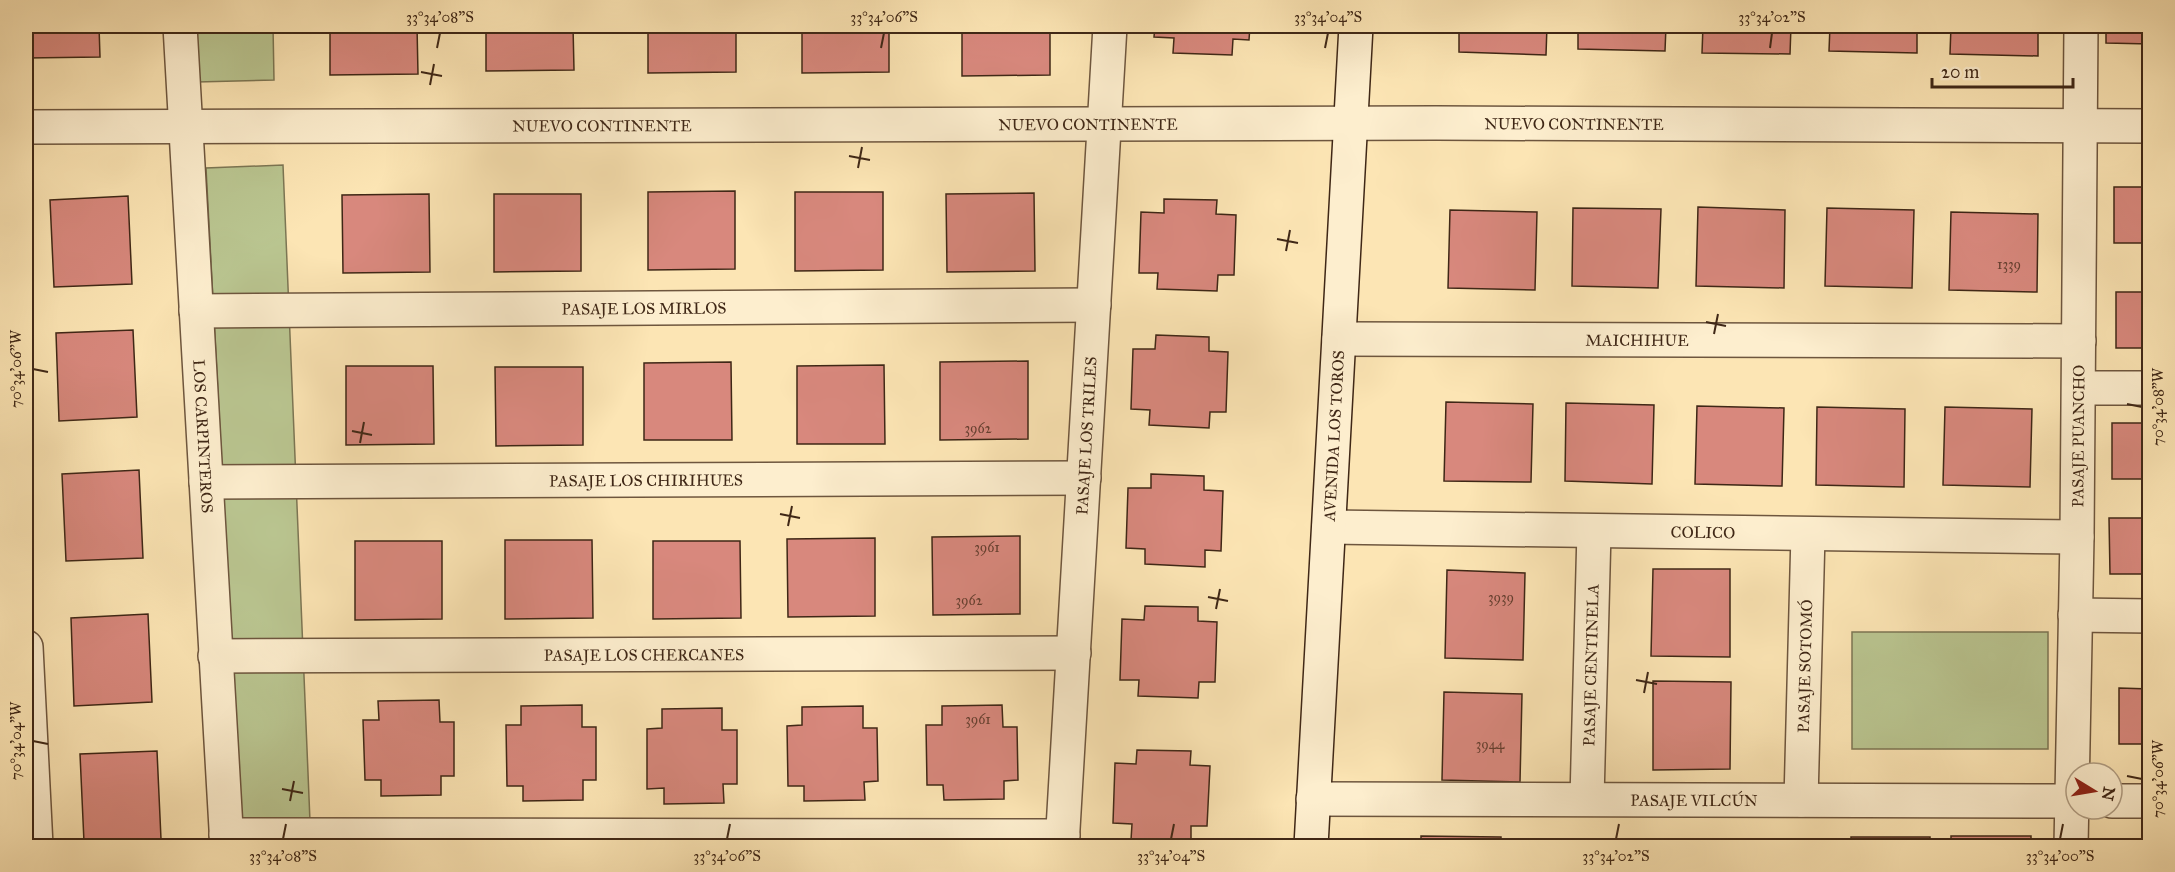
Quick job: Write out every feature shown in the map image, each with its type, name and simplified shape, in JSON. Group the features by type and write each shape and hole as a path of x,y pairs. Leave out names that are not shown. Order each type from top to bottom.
{"street":[{"name":"LOS CARPINTEROS","path":"180,26 226,841"},
{"name":"PASAJE LOS TRILES","path":"1063,841 1110,26"},
{"name":"AVENIDA LOS TOROS","path":"1311,846 1356,26"},
{"name":"PASAJE PUANCHO","path":"2074,761 2081,26"},
{"name":"NUEVO CONTINENTE","path":"26,127 1105,123 2150,126"},
{"name":"PASAJE LOS MIRLOS","path":"196,311 1094,306"},
{"name":"MAICHIHUE","path":"1339,339 2079,341"},
{"path":"2079,388 2150,388"},
{"name":"PASAJE LOS CHIRIHUES","path":"206,482 1084,478"},
{"name":"COLICO","path":"1329,527 2077,537"},
{"name":"PASAJE CENTINELA","path":"1587,799 1594,531"},
{"name":"PASAJE SOTOMÓ","path":"1801,800 1808,534"},
{"path":"2075,615 2150,616"},
{"path":"26,647 32,838"},
{"name":"PASAJE LOS CHERCANES","path":"215,656 1074,653"},
{"name":"PASAJE VILCÚN","path":"1314,799 2064,801"},
{"path":"2124,801 2150,801"},
{"name":"PASAJE PUANCHO","path":"2071,846 2073,821"},
{"path":"226,841 1063,841"}],"green space":[{"path":"195,26 273,26 274,80 197,82"},
{"path":"283,165 311,846 242,846 206,168"},
{"path":"1852,632 2048,632 2048,749 1852,749"}],"building":[{"path":"26,26 99,26 100,57 26,58"},
{"path":"330,26 417,26 418,74 330,75"},
{"path":"486,26 573,26 574,70 486,71"},
{"path":"648,26 736,26 736,72 648,73"},
{"path":"802,26 889,26 889,72 802,73"},
{"path":"962,26 1050,26 1050,75 962,76"},
{"path":"1155,26 1250,26 1249,40 1233,39 1232,55 1173,53 1174,38 1154,37"},
{"path":"1459,26 1547,26 1546,55 1459,52"},
{"path":"1578,26 1666,26 1665,51 1578,49"},
{"path":"1703,26 1791,26 1790,54 1702,53"},
{"path":"1830,26 1917,26 1917,53 1829,51"},
{"path":"1951,26 2038,26 2038,56 1950,54"},
{"path":"2106,26 2150,26 2150,44 2106,43"},
{"path":"2114,187 2150,187 2150,243 2114,243"},
{"path":"735,191 735,269 648,270 648,192"},
{"path":"795,192 883,192 883,270 795,271"},
{"path":"1034,193 1035,271 947,272 946,194"},
{"path":"429,194 430,272 343,273 342,195"},
{"path":"494,194 581,194 581,271 494,272"},
{"path":"128,196 132,284 54,287 50,200"},
{"path":"1164,199 1217,200 1216,214 1236,215 1234,275 1218,275 1217,291 1157,289 1158,273 1139,273 1141,212 1164,213"},
{"path":"1698,207 1785,210 1784,288 1696,286"},
{"path":"1573,208 1661,209 1658,288 1572,286"},
{"path":"1827,208 1914,210 1912,288 1825,286"},
{"path":"1450,210 1537,212 1535,290 1448,288"},
{"path":"1951,212 2038,214 2037,292 1949,290"},
{"path":"2116,292 2150,292 2150,348 2116,348"},
{"path":"133,330 137,417 59,421 56,333"},
{"path":"1156,335 1209,337 1209,351 1228,352 1226,412 1210,412 1209,428 1149,425 1150,410 1131,409 1133,349 1155,349"},
{"path":"1028,361 1028,439 940,440 940,362"},
{"path":"731,362 732,440 644,440 644,363"},
{"path":"884,365 885,444 797,444 797,366"},
{"path":"346,366 433,366 434,444 346,445"},
{"path":"495,367 583,367 583,445 496,446"},
{"path":"1446,402 1533,404 1531,482 1444,481"},
{"path":"1566,403 1654,405 1652,484 1565,481"},
{"path":"1697,406 1784,408 1782,486 1695,484"},
{"path":"1817,407 1905,409 1904,487 1816,485"},
{"path":"1945,407 2032,409 2030,487 1943,485"},
{"path":"2112,423 2150,423 2150,479 2112,479"},
{"path":"139,470 143,558 66,561 62,474"},
{"path":"1151,474 1204,476 1204,490 1223,491 1221,551 1205,550 1205,567 1145,564 1145,549 1126,548 1128,488 1151,488"},
{"path":"2109,518 2150,518 2150,574 2110,574"},
{"path":"1020,536 1020,614 933,615 932,537"},
{"path":"875,538 875,616 788,617 787,539"},
{"path":"505,540 592,540 593,618 505,619"},
{"path":"355,541 442,541 442,619 355,620"},
{"path":"653,541 740,541 741,618 653,619"},
{"path":"1653,569 1730,569 1730,657 1651,656"},
{"path":"1447,570 1525,573 1523,660 1445,658"},
{"path":"1145,606 1198,607 1198,621 1217,622 1215,682 1199,682 1198,698 1138,696 1139,680 1120,680 1122,619 1144,620"},
{"path":"148,614 152,702 74,706 71,618"},
{"path":"1653,681 1731,682 1730,769 1653,770"},
{"path":"2119,688 2150,689 2150,744 2119,744"},
{"path":"1444,692 1522,694 1520,782 1442,780"},
{"path":"439,700 440,722 454,722 454,776 441,776 441,795 381,796 381,780 365,780 363,720 379,720 378,701"},
{"path":"582,705 582,727 596,727 596,780 583,780 583,800 523,801 523,786 507,786 506,725 521,725 521,706"},
{"path":"1002,705 1003,727 1017,727 1018,780 1004,781 1004,799 944,800 943,785 927,785 926,725 942,725 942,706"},
{"path":"863,706 863,728 877,728 878,781 864,782 865,800 804,801 804,786 788,786 787,726 802,725 802,707"},
{"path":"722,708 722,730 737,730 737,784 723,784 724,803 664,804 664,788 647,789 647,729 662,728 662,709"},
{"path":"1137,750 1191,751 1190,765 1210,766 1207,826 1191,826 1191,842 1131,840 1132,824 1113,823 1115,763 1136,764"},
{"path":"157,751 161,839 84,842 80,754"},
{"path":"1421,836 1501,837 1501,846 1421,846"},
{"path":"1951,836 2031,836 2031,846 1951,846"},
{"path":"1851,837 1930,837 1930,846 1851,846"},
{"path":"1743,839 1823,839 1823,846 1743,846"},
{"path":"1607,840 1607,846 1527,846 1527,841"},
{"path":"1633,841 1712,841 1712,846 1633,846"},
{"path":"2106,842 2150,842 2150,846 2106,846"}]}
